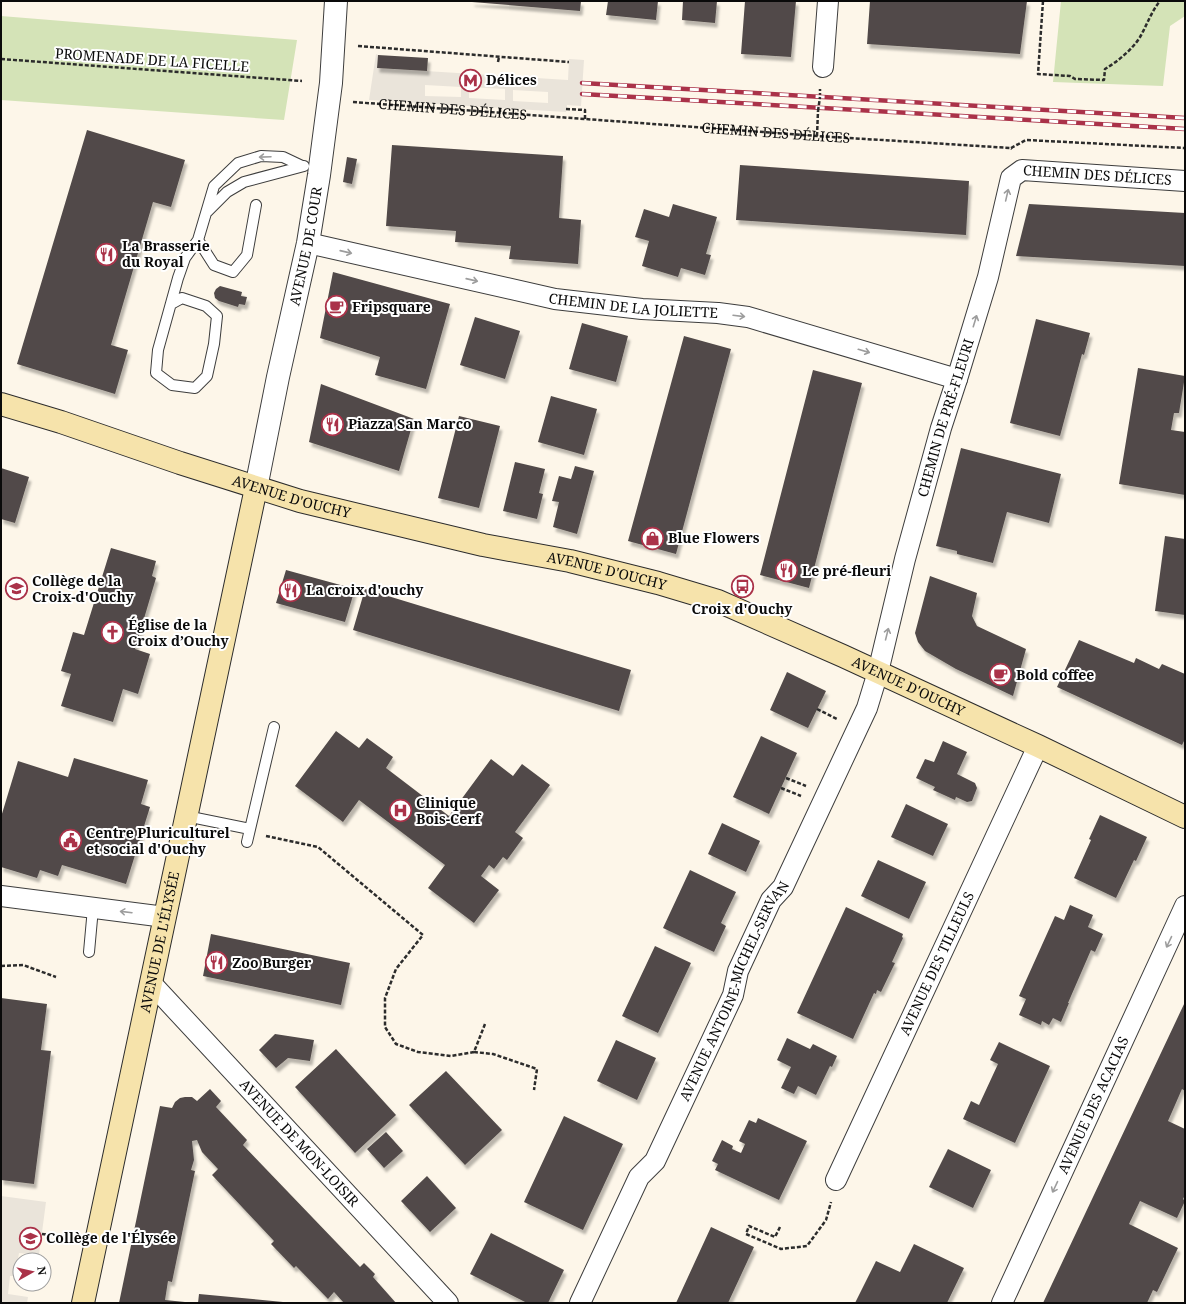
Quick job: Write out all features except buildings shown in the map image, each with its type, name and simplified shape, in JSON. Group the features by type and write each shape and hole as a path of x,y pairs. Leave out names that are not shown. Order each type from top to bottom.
{"main road":[{"name":"AVENUE D'OUCHY","path":"1,404 61,422 256,488 300,501 476,543 570,561 658,582 718,601 843,656 1038,746 1185,817"},
{"name":"AVENUE DE L'ÉLYSÉE","path":"83,1303 256,488"}],"street":[{"name":"AVENUE DE COUR","path":"256,488 278,377 308,243 311,166 331,83 336,1"},
{"path":"823,67 828,1"},
{"name":"CHEMIN DES DÉLICES","path":"1022,170 1185,181"},
{"name":"CHEMIN DE PRÉ-FLEURI","path":"878,672 905,559 941,428 988,277 1011,178 1022,170"},
{"name":"CHEMIN DE LA JOLIETTE","path":"308,243 555,299 642,309 718,314 748,318 957,379"},
{"name":"AVENUE ANTOINE-MICHEL-SERVAN","path":"580,1303 639,1177 655,1161 668,1134 733,995 738,971 771,900 783,887 867,708 878,672"},
{"name":"AVENUE DES TILLEULS","path":"836,1180 1038,746"},
{"path":"1,896 165,917"},
{"name":"AVENUE DES ACACIAS","path":"1002,1303 1185,906"},
{"name":"AVENUE DE MON-LOISIR","path":"151,983 448,1303"}],"lane":[{"path":"171,304 182,298 206,306 217,316 214,344 207,376 195,388 172,385 156,373 158,350 171,304 185,258 198,240 214,186 238,163 261,156 283,157 311,166"},
{"path":"206,212 227,192 244,182 311,166"},
{"path":"198,240 214,265 233,272 247,255 256,205"},
{"path":"186,816 249,834 274,728"},
{"path":"89,952 93,908"}],"path":[{"path":"1044,1 1038,74 1070,76 1075,79 1104,80 1105,69 1126,54 1139,38 1154,8 1160,1"},
{"path":"356,46 569,62"},
{"path":"498,62 499,57"},
{"name":"PROMENADE DE LA FICELLE","path":"1,59 302,81"},
{"path":"816,136 820,97"},
{"name":"CHEMIN DES DÉLICES","path":"353,102 500,112 585,120 1011,148 1022,170"},
{"path":"566,109 585,110 585,120"},
{"path":"1011,148 1026,140 1185,148"},
{"path":"817,709 841,721"},
{"path":"786,778 810,788"},
{"path":"781,788 805,798"},
{"path":"249,834 318,848 423,935 396,969 385,998 385,1028 396,1044 418,1052 451,1056 474,1052 493,1054 537,1069 534,1090"},
{"path":"1,966 23,966 56,977"},
{"path":"474,1052 485,1024"},
{"path":"780,1227 775,1237 749,1226 746,1234 781,1249 807,1246 826,1220 836,1180"},
{"path":"42,1234 66,1238"}],"green space":[{"path":"1061,1 1185,1 1185,16 1170,26 1163,86 1053,82"},
{"path":"1,16 297,40 284,120 1,100"}],"shaded area":[{"path":"376,54 378,55 377,68 568,80 569,59 584,60 581,106 567,105 566,112 369,100","holes":["425,85 461,87 461,97 425,96","469,87 505,89 505,100 469,98","513,90 548,92 548,103 513,101"]},
{"path":"1,1196 46,1202 39,1252 12,1252 12,1276 10,1276 8,1294 28,1297 27,1303 1,1303"}],"railway":[{"path":"582,83 1185,118"},
{"path":"582,94 1185,129"}],"place":[{"name":"Délices","path":"470,80"},
{"name":"La Brasserie du Royal","path":"106,254"},
{"name":"Fripsquare","path":"336,307"},
{"name":"Piazza San Marco","path":"332,424"},
{"name":"Blue Flowers","path":"652,538"},
{"name":"Le pré-fleuri","path":"786,571"},
{"name":"Croix d'Ouchy","path":"742,587"},
{"name":"Collège de la Croix-d'Ouchy","path":"17,589"},
{"name":"La croix d'ouchy","path":"291,590"},
{"name":"Église de la Croix d’Ouchy","path":"113,633"},
{"name":"Bold coffee","path":"1001,675"},
{"name":"Clinique Bois-Cerf","path":"401,811"},
{"name":"Centre Pluriculturel et social d'Ouchy","path":"70,841"},
{"name":"Zoo Burger","path":"217,963"},
{"name":"Collège de l'Élysée","path":"30,1238"}]}
